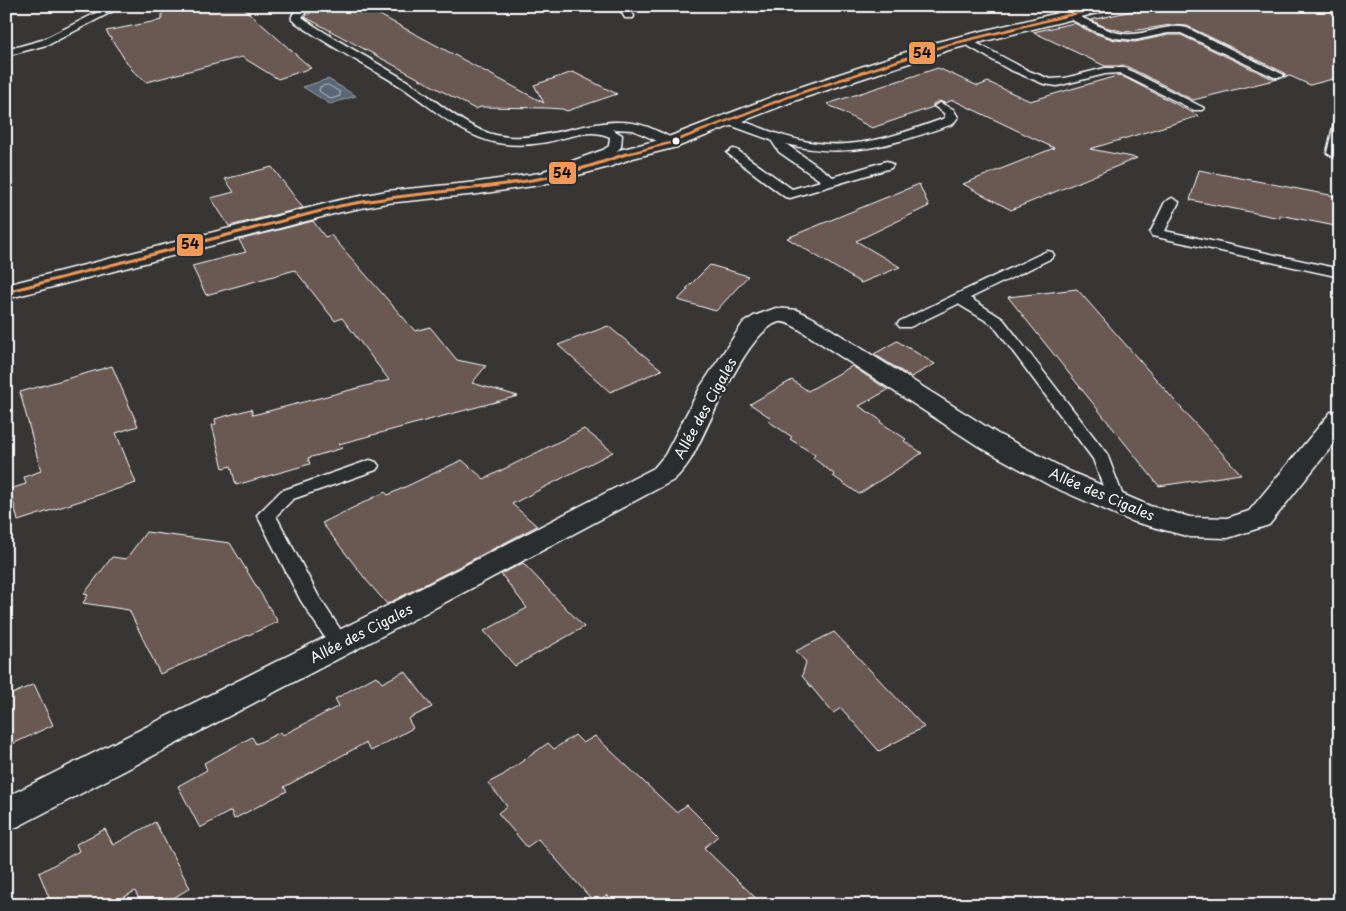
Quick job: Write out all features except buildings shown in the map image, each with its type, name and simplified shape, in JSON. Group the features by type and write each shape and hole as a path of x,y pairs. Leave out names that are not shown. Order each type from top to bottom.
{"street":[{"path":"6,292 340,206 387,197 478,188 540,178 670,143 788,97 943,46 1107,6"},
{"name":"Allée des Cigales","path":"6,816 664,474 677,459 714,386 752,328 762,320 776,315 789,316 805,323 988,440 1061,479 1140,514 1190,527 1228,528 1259,518 1340,418"}],"lane":[{"path":"6,54 46,42 118,6"},
{"path":"312,6 302,10 296,18 321,37 404,83 446,113 483,135 498,139 526,141 594,128 628,124 642,128 670,143"},
{"path":"623,6 629,16"},
{"path":"1050,6 1109,34 1121,37 1134,38 1166,30 1183,30 1278,75"},
{"path":"967,41 1041,80 1058,83 1111,69 1121,70 1198,108"},
{"path":"728,120 776,137 825,148 890,141 949,121 952,117 948,111 940,106"},
{"path":"1340,117 1333,153 1340,157"},
{"path":"540,178 607,153 615,146 616,135 594,128"},
{"path":"776,137 783,149 831,182"},
{"path":"733,153 790,194 887,165"},
{"path":"1172,202 1157,233 1340,273"},
{"path":"905,324 1047,254"},
{"path":"958,297 998,322 1101,458 1118,504"},
{"path":"340,644 311,600 266,515 287,495 370,466"}],"water":[{"path":"328,79 356,96 330,104 303,87"}],"transit line":[{"name":"54","path":"6,292 340,206 387,197 478,188 540,179 602,163 626,154 670,143 788,97 943,46 1106,6"}]}
